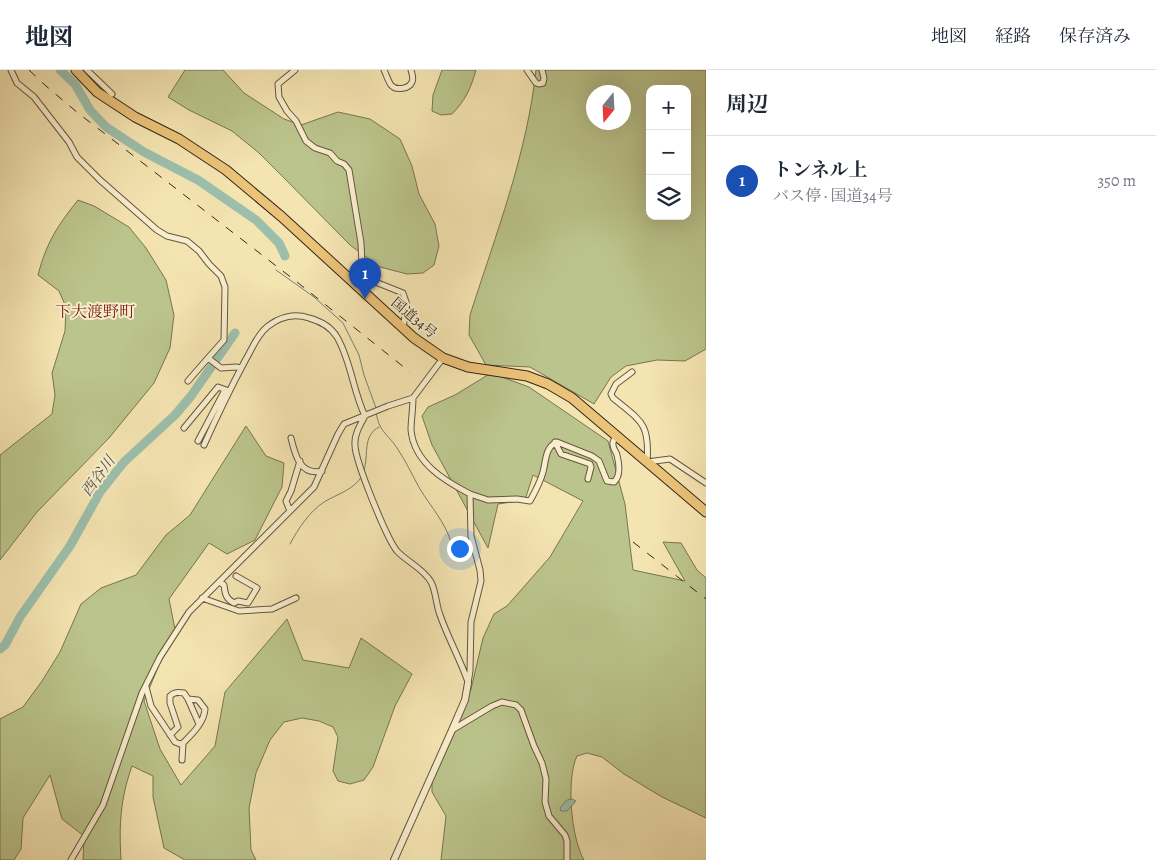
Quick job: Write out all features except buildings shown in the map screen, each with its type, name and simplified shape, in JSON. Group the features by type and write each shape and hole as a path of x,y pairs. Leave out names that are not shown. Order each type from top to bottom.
{"highway":[{"name":"国道34号","path":"76,70 97,92 135,117 179,139 226,170 282,217 414,338 443,358 468,367 520,375 548,384 572,398 706,512"}],"street":[{"path":"11,70 18,83 34,97 69,142 77,157 100,180 157,230 168,236 187,241 220,276 225,287 226,301 224,340 188,381"},
{"path":"87,70 112,94"},
{"path":"295,70 278,84 280,97 287,111 296,121 306,141 314,148 330,153 349,170 361,243 362,265 373,280 404,293 407,305 403,328"},
{"path":"384,70 391,85 401,88 412,83 411,70"},
{"path":"526,70 536,83 539,84 543,83 542,70"},
{"path":"198,441 265,328 278,320 290,316 316,320 327,326 336,336 365,416"},
{"path":"70,860 103,805 136,710 160,657 189,612 314,486 344,424 413,398 443,358"},
{"path":"209,359 220,368 241,368"},
{"path":"632,372 616,384 611,394 613,398 640,420 644,426 648,446 647,462 670,459 706,483"},
{"path":"184,428 218,387 227,390"},
{"path":"204,445 227,390"},
{"path":"413,398 411,430 418,452 429,467 444,480 470,494 488,500 517,498 530,502 543,472 546,455 555,442"},
{"path":"365,416 357,430 354,443 366,484 396,550 425,574 432,583 439,614 468,682"},
{"path":"555,442 592,456 598,461 607,480 614,482 618,476 617,458 613,447 616,436"},
{"path":"291,438 294,449 305,470 310,472 322,471"},
{"path":"555,442 561,454 590,464 588,478"},
{"path":"290,511 286,501 292,491 300,461"},
{"path":"394,860 465,700 470,671 471,622 481,581 471,536 470,494"},
{"path":"219,582 224,585 229,601 248,603 257,588 236,576"},
{"path":"202,598 239,611 272,609 296,598"},
{"path":"146,687 151,706 170,735 175,742 183,743"},
{"path":"170,735 178,727 170,703 170,696 180,692 184,693 202,721"},
{"path":"182,760 183,743 202,721 205,709 198,700 188,699"},
{"path":"452,730 502,702 516,705 522,710 542,763 546,779 545,802 549,816 565,835 567,860"}],"green space":[{"path":"185,70 223,70 244,93 284,119 301,125 338,112 370,119 400,139 412,166 419,194 435,224 439,246 434,265 423,273 407,274 380,267 350,245 259,153 232,131 189,110 168,97"},
{"path":"442,70 476,70 467,94 452,114 441,115 432,111 433,95"},
{"path":"536,70 706,70 706,349 685,361 657,360 626,366 611,377 594,404 530,367 486,365 469,335 470,315 500,224 526,132"},
{"path":"78,200 94,206 129,227 146,248 166,280 174,315 170,348 154,383 109,438 37,512 0,560 0,455 52,414 55,395 52,373 65,331 66,307 59,291 38,275 45,253 54,235"},
{"path":"491,373 529,387 608,441 625,504 633,570 685,581 663,542 681,543 697,570 706,578 706,818 662,797 624,774 602,757 587,753 577,756 571,793 573,823 584,860 441,860 446,816 432,792 432,766 450,735 471,689 483,638 494,614 507,606 550,557 583,501 533,475 525,500 498,504 488,548 432,445 422,416 428,407 455,395"},
{"path":"246,426 266,456 284,463 282,487 255,540 227,554 209,543 169,599 176,634 159,665 144,701 160,749 181,785 215,746 225,692 287,619 303,660 349,668 361,638 412,674 395,706 373,767 364,780 350,784 338,781 333,771 338,737 333,727 319,721 302,718 284,722 270,740 256,773 249,808 251,850 256,860 185,860 164,848 153,797 153,776 132,766 121,813 121,860 83,860 84,836 62,819 50,775 23,818 21,849 14,860 0,860 0,719 23,707 42,681 60,652 81,604 101,588 136,575 166,535 190,515"}],"shaded area":[{"path":"572,799 576,801 567,811 561,811 560,808 567,800"}],"waterway":[{"name":"西谷川","path":"60,70 75,84 90,110 106,127 144,152 198,180 256,220 279,243 285,256"},
{"path":"276,270 314,297 343,323 359,355 376,408"},
{"name":"西谷川","path":"0,649 5,645 20,617 70,546 100,492 124,462 175,415 191,396 235,333"},
{"path":"376,412 381,428 400,453 441,521 451,542"},
{"path":"364,470 368,440 370,435 379,427"},
{"path":"290,544 300,527 313,511 324,502 355,485 362,476"}],"railway":[{"path":"29,70 78,113 410,372"},
{"path":"633,542 706,599"}],"place":[{"name":"トンネル上","path":"365,299"}],"district":[{"name":"下大渡野町","path":"95,312"}]}
